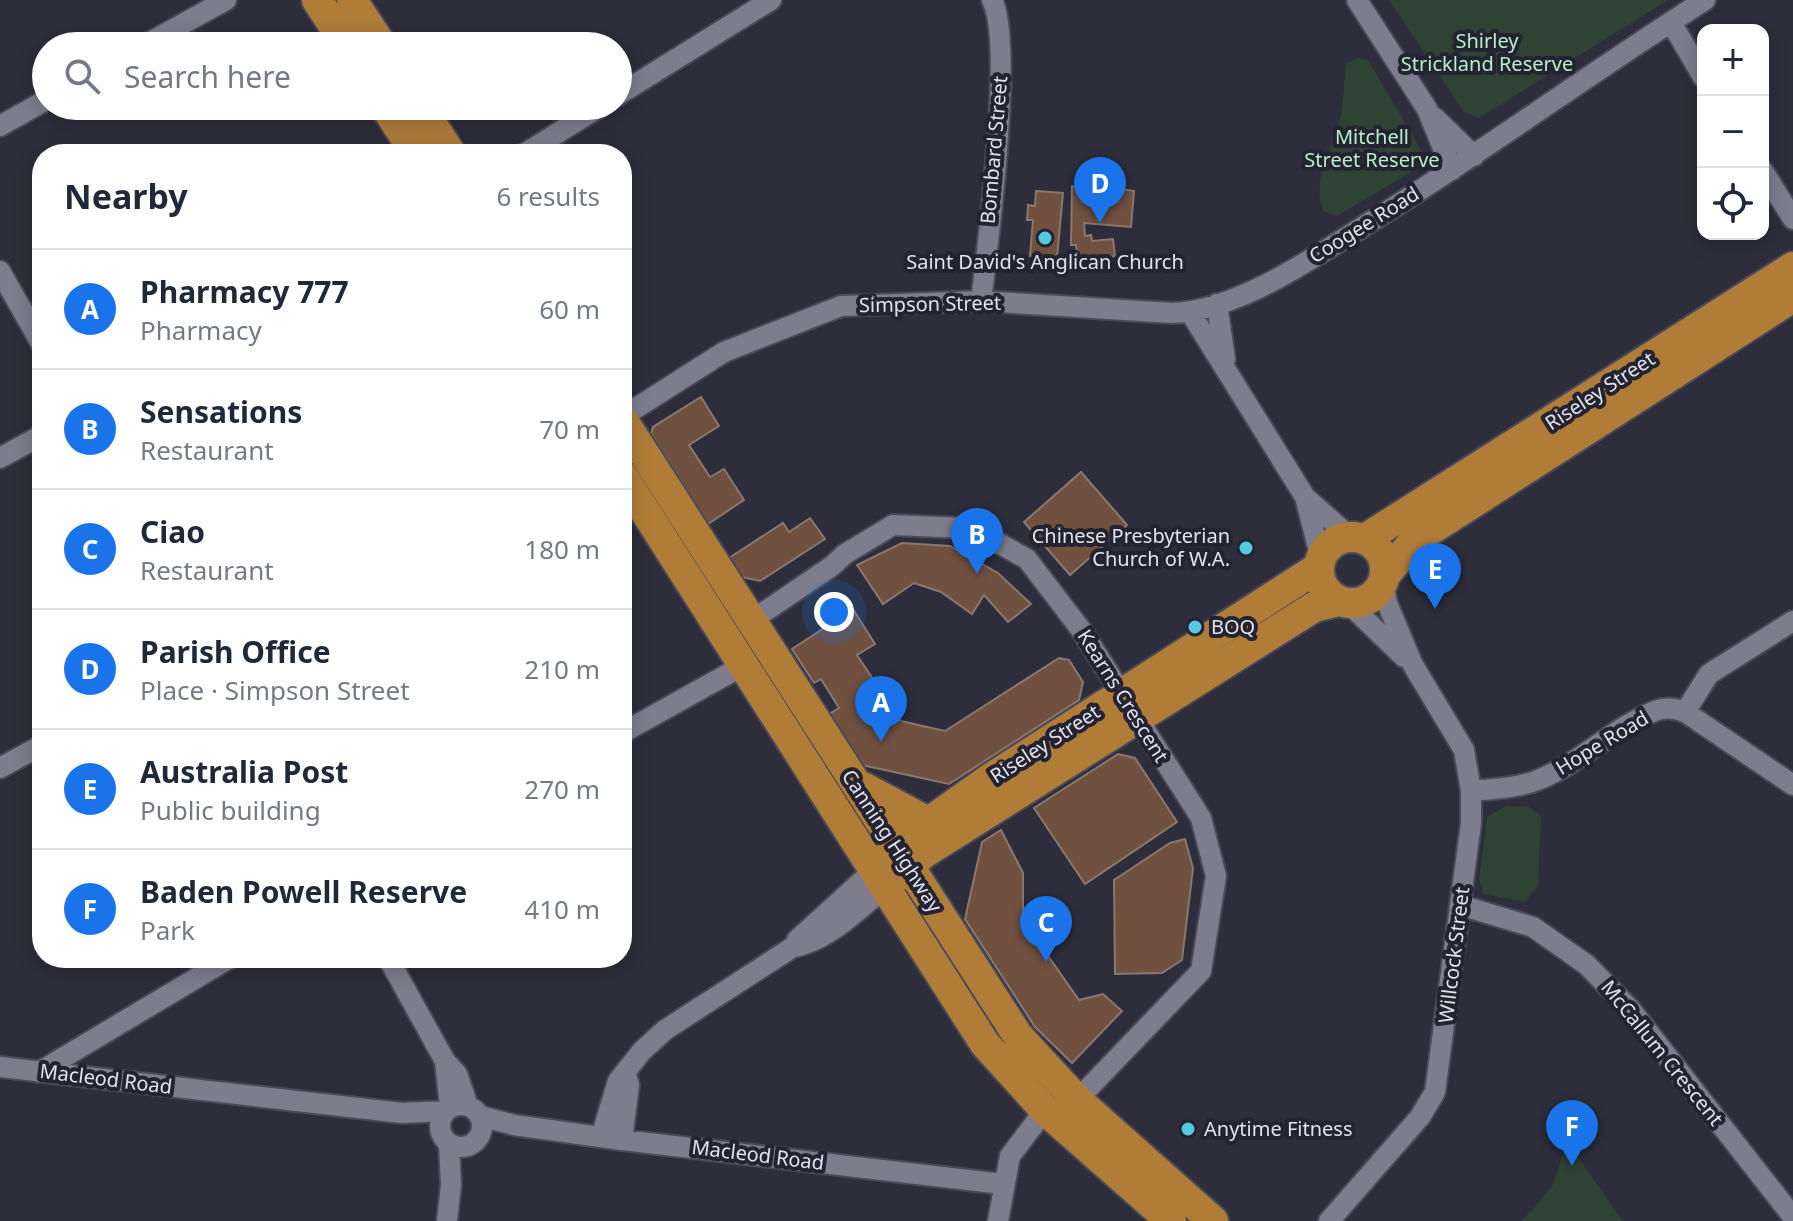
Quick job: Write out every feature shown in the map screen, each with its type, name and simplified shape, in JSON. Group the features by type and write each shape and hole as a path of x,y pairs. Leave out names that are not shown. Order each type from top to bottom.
{"highway":[{"path":"317,0 338,32"},
{"path":"352,0 373,32"},
{"path":"394,120 410,144"},
{"path":"429,120 445,144"},
{"name":"Riseley Street","path":"903,857 956,833 1129,707 1320,563 1328,547 1357,538 1793,267"},
{"name":"Riseley Street","path":"879,879 903,857 928,822 1129,707 1320,604 1370,599 1415,540 1793,297"},
{"name":"Canning Highway","path":"632,434 1018,1036 1077,1100 1213,1221"},
{"name":"Canning Highway","path":"632,491 985,1044 1045,1110 1171,1221"},
{"path":"1357,538 1376,547 1384,562 1384,579"},
{"path":"1320,563 1321,582 1344,602"},
{"path":"854,782 928,822"},
{"path":"933,906 939,876 956,833"}],"street":[{"path":"168,32 226,0"},
{"path":"632,86 771,0"},
{"name":"Bombard Street","path":"981,301 1000,83 1001,31 992,0"},
{"path":"1357,0 1427,109 1452,170"},
{"name":"Coogee Road","path":"1217,304 1319,254 1474,156 1705,0"},
{"path":"1671,22 1697,67"},
{"path":"0,126 32,108"},
{"path":"1427,109 1474,156"},
{"path":"540,144 579,120"},
{"path":"1769,181 1793,219"},
{"path":"0,271 32,327"},
{"name":"Simpson Street","path":"632,412 724,352 841,306 981,301 1190,312 1217,304"},
{"path":"1217,304 1226,367"},
{"path":"1190,312 1305,497 1320,563"},
{"path":"0,458 32,440"},
{"path":"1305,497 1357,538"},
{"name":"Kearns Crescent","path":"751,621 845,554 893,525 965,528 1027,559 1082,631 1201,818 1216,876 1201,971 1077,1100"},
{"name":"Willcock Street","path":"1329,1221 1420,1117 1435,1092 1460,905 1471,791 1464,750 1413,665 1389,608 1384,579"},
{"name":"Willcock Street","path":"1344,602 1413,665"},
{"path":"1793,621 1709,674 1685,712 1793,785"},
{"path":"632,727 744,665"},
{"name":"Hope Road","path":"1471,791 1520,786 1539,780 1565,768 1654,712 1672,708 1685,712"},
{"path":"0,768 32,750"},
{"name":"Riseley Street","path":"601,1137 618,1081 626,1075 642,1051 665,1030 793,947 800,934 879,879"},
{"name":"McCallum Crescent","path":"1460,905 1533,927 1587,965 1631,1010 1793,1217"},
{"path":"39,1072 213,968"},
{"path":"394,968 445,1061 460,1125 447,1221"},
{"name":"Macleod Road","path":"0,1067 402,1113 460,1125 514,1125 1003,1184"},
{"path":"622,1140 629,1085 626,1075"},
{"path":"998,1221 1010,1156 1045,1110"}],"green space":[{"name":"Shirley Strickland Reserve","path":"1389,0 1668,0 1479,118 1463,111"},
{"name":"Mitchell Street Reserve","path":"1358,58 1368,60 1428,162 1337,216 1324,212 1319,187 1341,115 1346,64"},
{"path":"1506,806 1529,807 1541,816 1538,886 1525,902 1484,894 1479,879 1487,817"},
{"path":"1567,1141 1623,1221 1522,1221 1552,1187"}],"building":[{"path":"1084,183 1134,191 1131,227 1084,223 1085,236 1091,235 1092,241 1113,239 1115,256 1109,257 1109,261 1098,262 1098,258 1077,256 1076,245 1071,245 1072,186 1084,187"},
{"name":"Saint David's Anglican Church","path":"1036,191 1063,193 1057,258 1030,256 1033,220 1027,220 1028,205 1035,206"},
{"path":"701,397 719,426 689,445 710,477 724,469 744,500 708,524 651,434 653,427"},
{"path":"1081,472 1127,525 1070,575 1024,522"},
{"path":"810,518 825,539 760,581 742,577 729,558 783,523 789,532"},
{"path":"902,543 950,546 998,573 1031,604 1008,622 984,595 972,614 941,592 914,583 883,604 857,565"},
{"path":"853,609 875,644 857,655 901,721 945,731 1059,658 1069,660 1083,682 1079,700 949,784 862,765 829,714 839,708 821,679 814,683 792,649"},
{"path":"1118,754 1135,758 1177,822 1085,884 1034,808"},
{"path":"1001,830 1023,873 1023,920 1079,1000 1103,994 1122,1011 1072,1063 1035,1027 965,919 982,842"},
{"path":"1185,839 1193,868 1182,960 1162,973 1115,974 1114,880 1170,843"}],"place":[{"name":"Parish Office","path":"1100,223"},
{"name":"Saint David's Anglican Church","path":"1045,238"},
{"name":"Chinese Presbyterian Church of W.A.","path":"1246,548"},
{"name":"Sensations","path":"977,574"},
{"name":"Australia Post","path":"1435,609"},
{"name":"BOQ","path":"1195,627"},
{"name":"Pharmacy 777","path":"881,742"},
{"name":"Ciao","path":"1046,962"},
{"name":"Anytime Fitness","path":"1188,1129"},
{"name":"Baden Powell Reserve","path":"1572,1166"}]}
